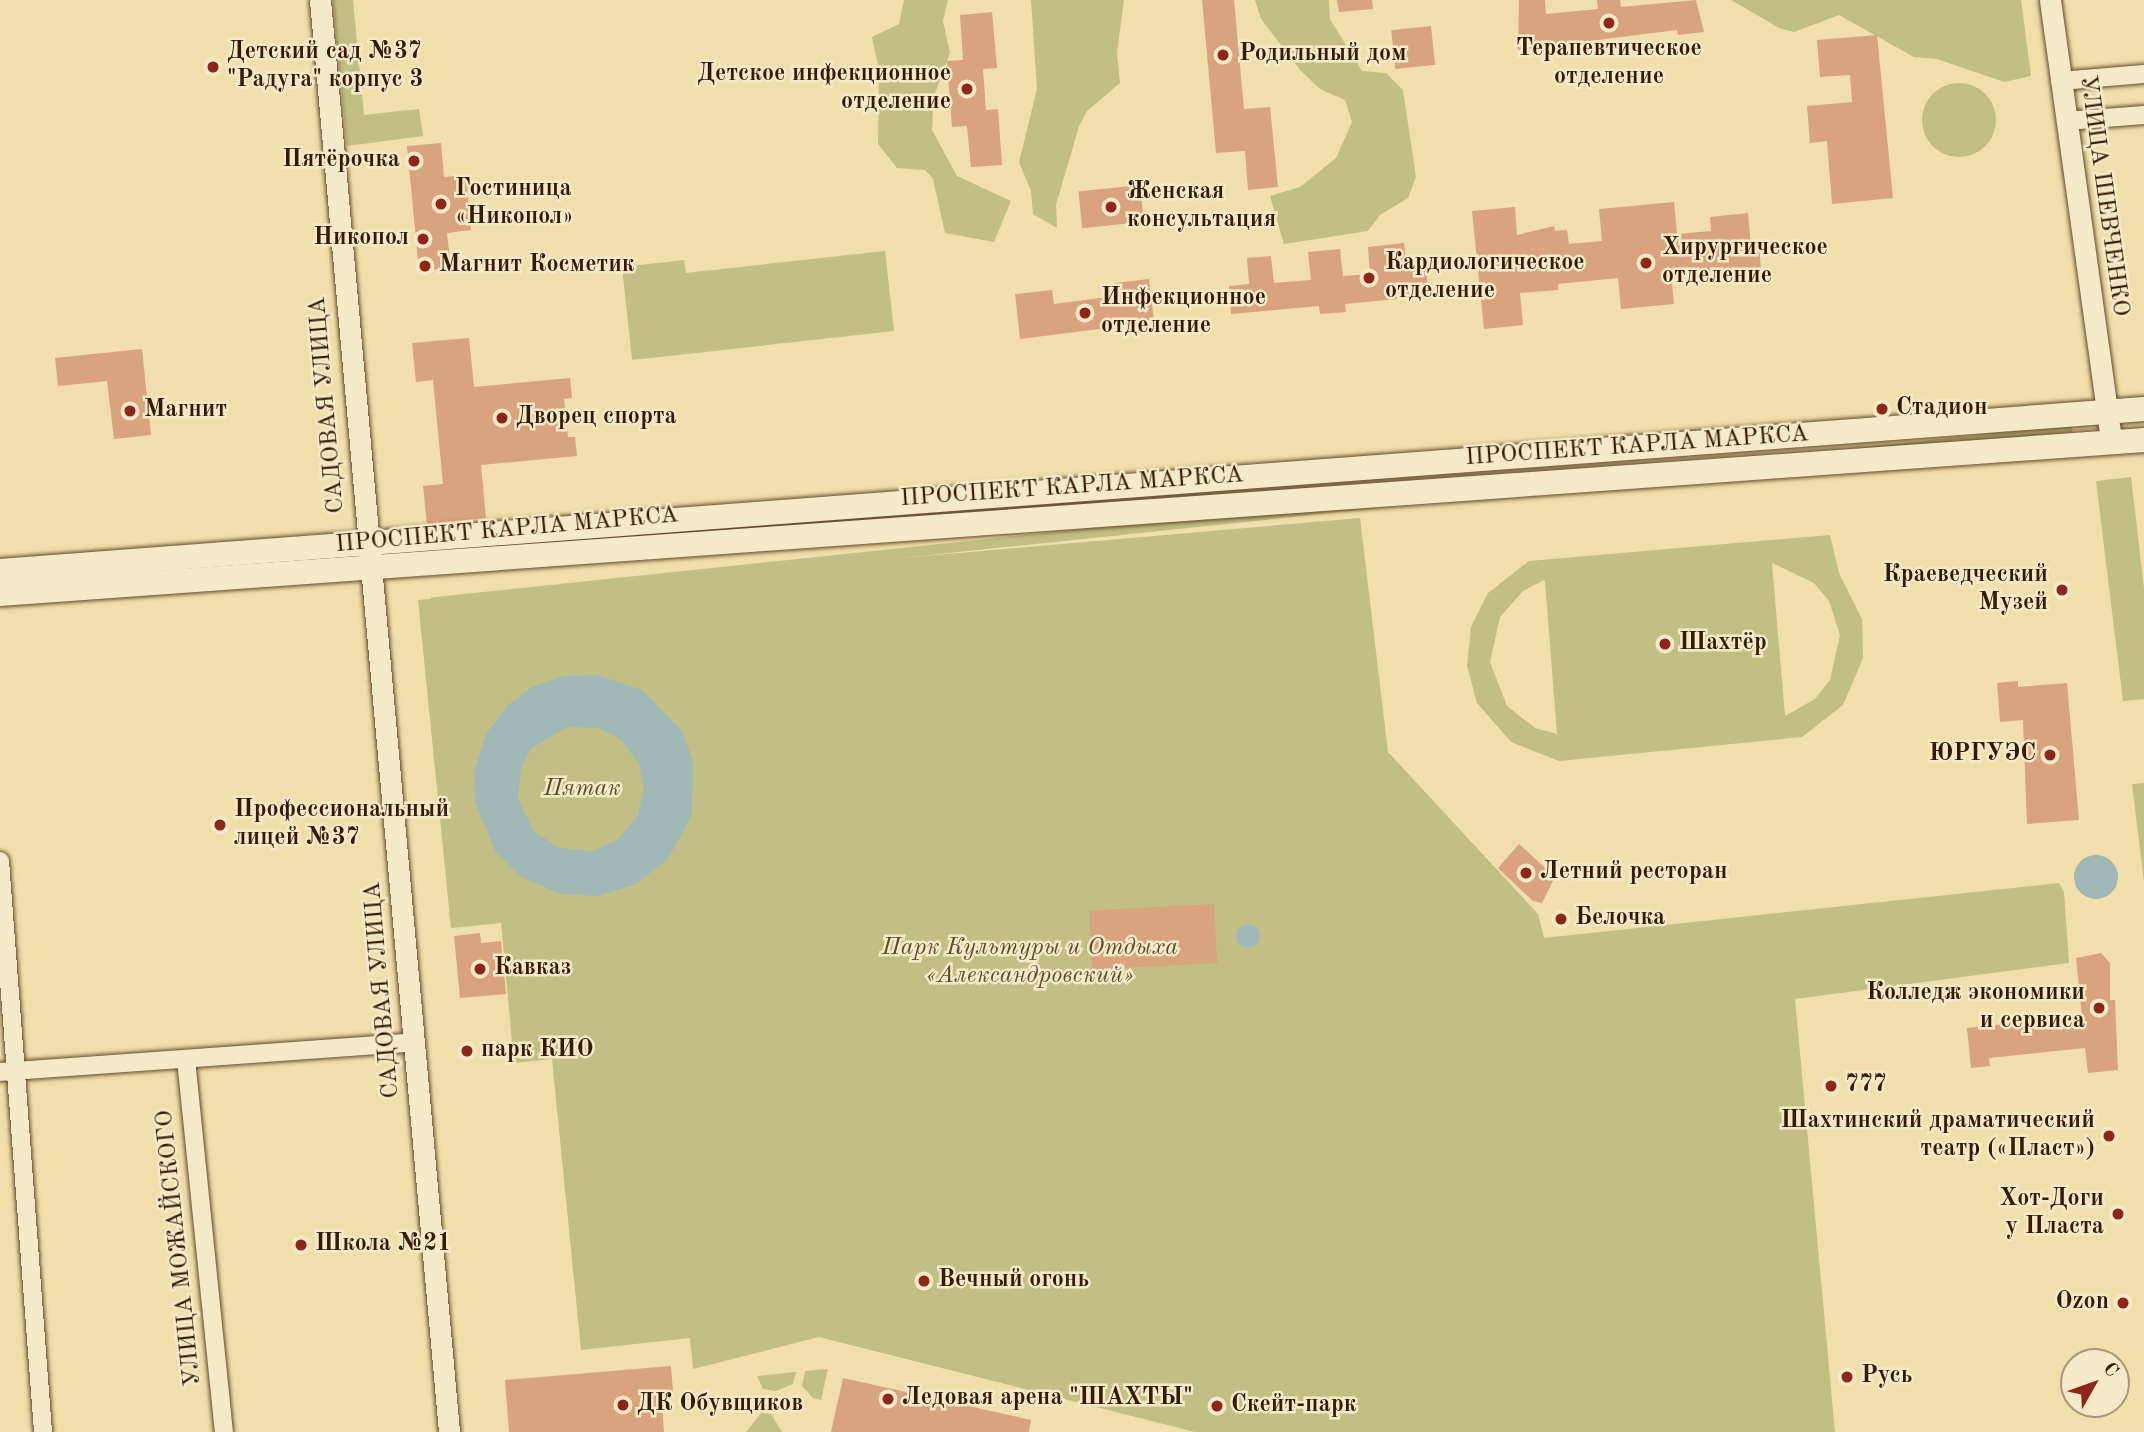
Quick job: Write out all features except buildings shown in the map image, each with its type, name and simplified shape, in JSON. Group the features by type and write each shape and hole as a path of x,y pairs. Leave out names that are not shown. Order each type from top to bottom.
{"main road":[{"name":"ПРОСПЕКТ КАРЛА МАРКСА","path":"0,571 2108,414 2144,409"},
{"name":"ПРОСПЕКТ КАРЛА МАРКСА","path":"0,594 334,568 373,571 2144,440"}],"street":[{"name":"САДОВАЯ УЛИЦА","path":"320,0 449,1432"},
{"name":"УЛИЦА ШЕВЧЕНКО","path":"2050,0 2111,441"},
{"path":"2060,82 2144,74"},
{"path":"2066,121 2144,115"},
{"path":"0,861 19,1071 43,1432"},
{"path":"0,1072 414,1042"},
{"name":"УЛИЦА МОЖАЙСКОГО","path":"186,1059 224,1432"}],"green space":[{"path":"333,0 353,0 364,115 419,109 423,136 347,146"},
{"path":"904,0 948,0 943,21 950,53 934,96 932,130 957,176 1011,201 994,242 945,233 933,179 925,170 897,168 878,144 879,70 872,37 899,24"},
{"path":"1031,0 1124,0 1117,53 1120,83 1087,111 1079,126 1056,205 1057,228 1033,214 1031,191 1019,162 1037,89"},
{"path":"1255,0 1329,0 1330,19 1362,71 1386,73 1403,90 1416,177 1408,198 1380,215 1368,231 1284,244 1270,196 1300,187 1336,158 1352,122 1345,100 1320,89 1302,72 1261,19"},
{"path":"1731,0 2021,0 2031,76 2004,82 1937,59 1914,57 1839,15 1794,32 1779,28"},
{"path":"1959,83 1980,89 1990,99 1996,120 1990,141 1980,151 1959,157 1938,151 1928,141 1922,120 1928,99 1938,89"},
{"path":"885,251 894,331 632,360 622,267 684,260 686,273"},
{"path":"2072,425 2073,435 432,607 431,597"},
{"path":"2131,477 2144,588 2144,699 2123,701 2096,481"},
{"name":"Парк Культуры и Отдыха «Александровский»","path":"1360,518 1388,752 1538,914 1544,938 2059,883 2064,892 2069,963 1795,999 1835,1432 1195,1432 819,1337 693,1369 690,1338 581,1350 552,1059 514,1063 501,923 451,928 418,600"},
{"path":"1830,535 1839,573 1862,619 1863,658 1843,705 1802,737 1559,761 1511,742 1477,703 1467,666 1471,627 1488,593 1529,561","holes":["1772,563 1814,583 1829,601 1840,635 1830,680 1815,699 1785,716","1545,581 1557,734 1535,728 1507,706 1490,662 1500,617 1523,591"]},
{"path":"2144,783 2144,882 2132,784"},
{"path":"828,1369 821,1400 813,1398 802,1386 805,1371"},
{"path":"796,1372 793,1384 776,1391 763,1389 757,1376"},
{"path":"761,1413 771,1414 782,1432 746,1432"}],"water":[{"path":"598,675 642,690 682,731 693,761 692,815 668,859 634,885 598,896 561,894 523,878 496,853 475,802 474,772 486,734 508,705 532,687 564,676","holes":["567,727 599,728 621,740 639,764 644,788 638,815 618,839 592,851 559,848 533,830 518,798 521,768 531,749"]},
{"path":"2096,855 2105,856 2112,861 2117,868 2117,886 2112,893 2105,898 2096,899 2087,898 2080,893 2075,886 2074,877 2075,868 2080,861 2087,856"},
{"path":"1248,924 1259,931 1260,936 1253,947 1248,948 1237,941 1236,936 1243,925"}],"place":[{"name":"Терапевтическое отделение","path":"1609,23"},
{"name":"Родильный дом","path":"1223,55"},
{"name":"Детский сад №37 \"Радуга\" корпус 3","path":"213,67"},
{"name":"Детское инфекционное отделение","path":"967,89"},
{"name":"Пятёрочка","path":"414,161"},
{"name":"Гостиница «Никопол»","path":"441,204"},
{"name":"Женская консультация","path":"1111,207"},
{"name":"Никопол","path":"423,239"},
{"name":"Хирургическое отделение","path":"1646,263"},
{"name":"Магнит Косметик","path":"425,266"},
{"name":"Кардиологическое отделение","path":"1369,278"},
{"name":"Инфекционное отделение","path":"1085,313"},
{"name":"Стадион","path":"1882,409"},
{"name":"Магнит","path":"130,411"},
{"name":"Дворец спорта","path":"502,418"},
{"name":"Краеведческий Музей","path":"2062,590"},
{"name":"Шахтёр","path":"1665,644"},
{"name":"ЮРГУЭС","path":"2050,755"},
{"name":"Профессиональный лицей №37","path":"220,825"},
{"name":"Летний ресторан","path":"1526,873"},
{"name":"Белочка","path":"1561,919"},
{"name":"Кавказ","path":"480,969"},
{"name":"Колледж экономики и сервиса","path":"2099,1008"},
{"name":"парк КИО","path":"467,1051"},
{"name":"777","path":"1831,1086"},
{"name":"Шахтинский драматический театр («Пласт»)","path":"2109,1136"},
{"name":"Хот-Доги у Пласта","path":"2118,1214"},
{"name":"Школа №21","path":"301,1245"},
{"name":"Вечный огонь","path":"924,1281"},
{"name":"Ozon","path":"2123,1303"},
{"name":"Русь","path":"1847,1377"},
{"name":"Ледовая арена \"ШАХТЫ\"","path":"888,1399"},
{"name":"ДК Обувщиков","path":"623,1405"},
{"name":"Скейт-парк","path":"1217,1406"}],"park label":[{"name":"Пятак","path":"582,790"}]}
